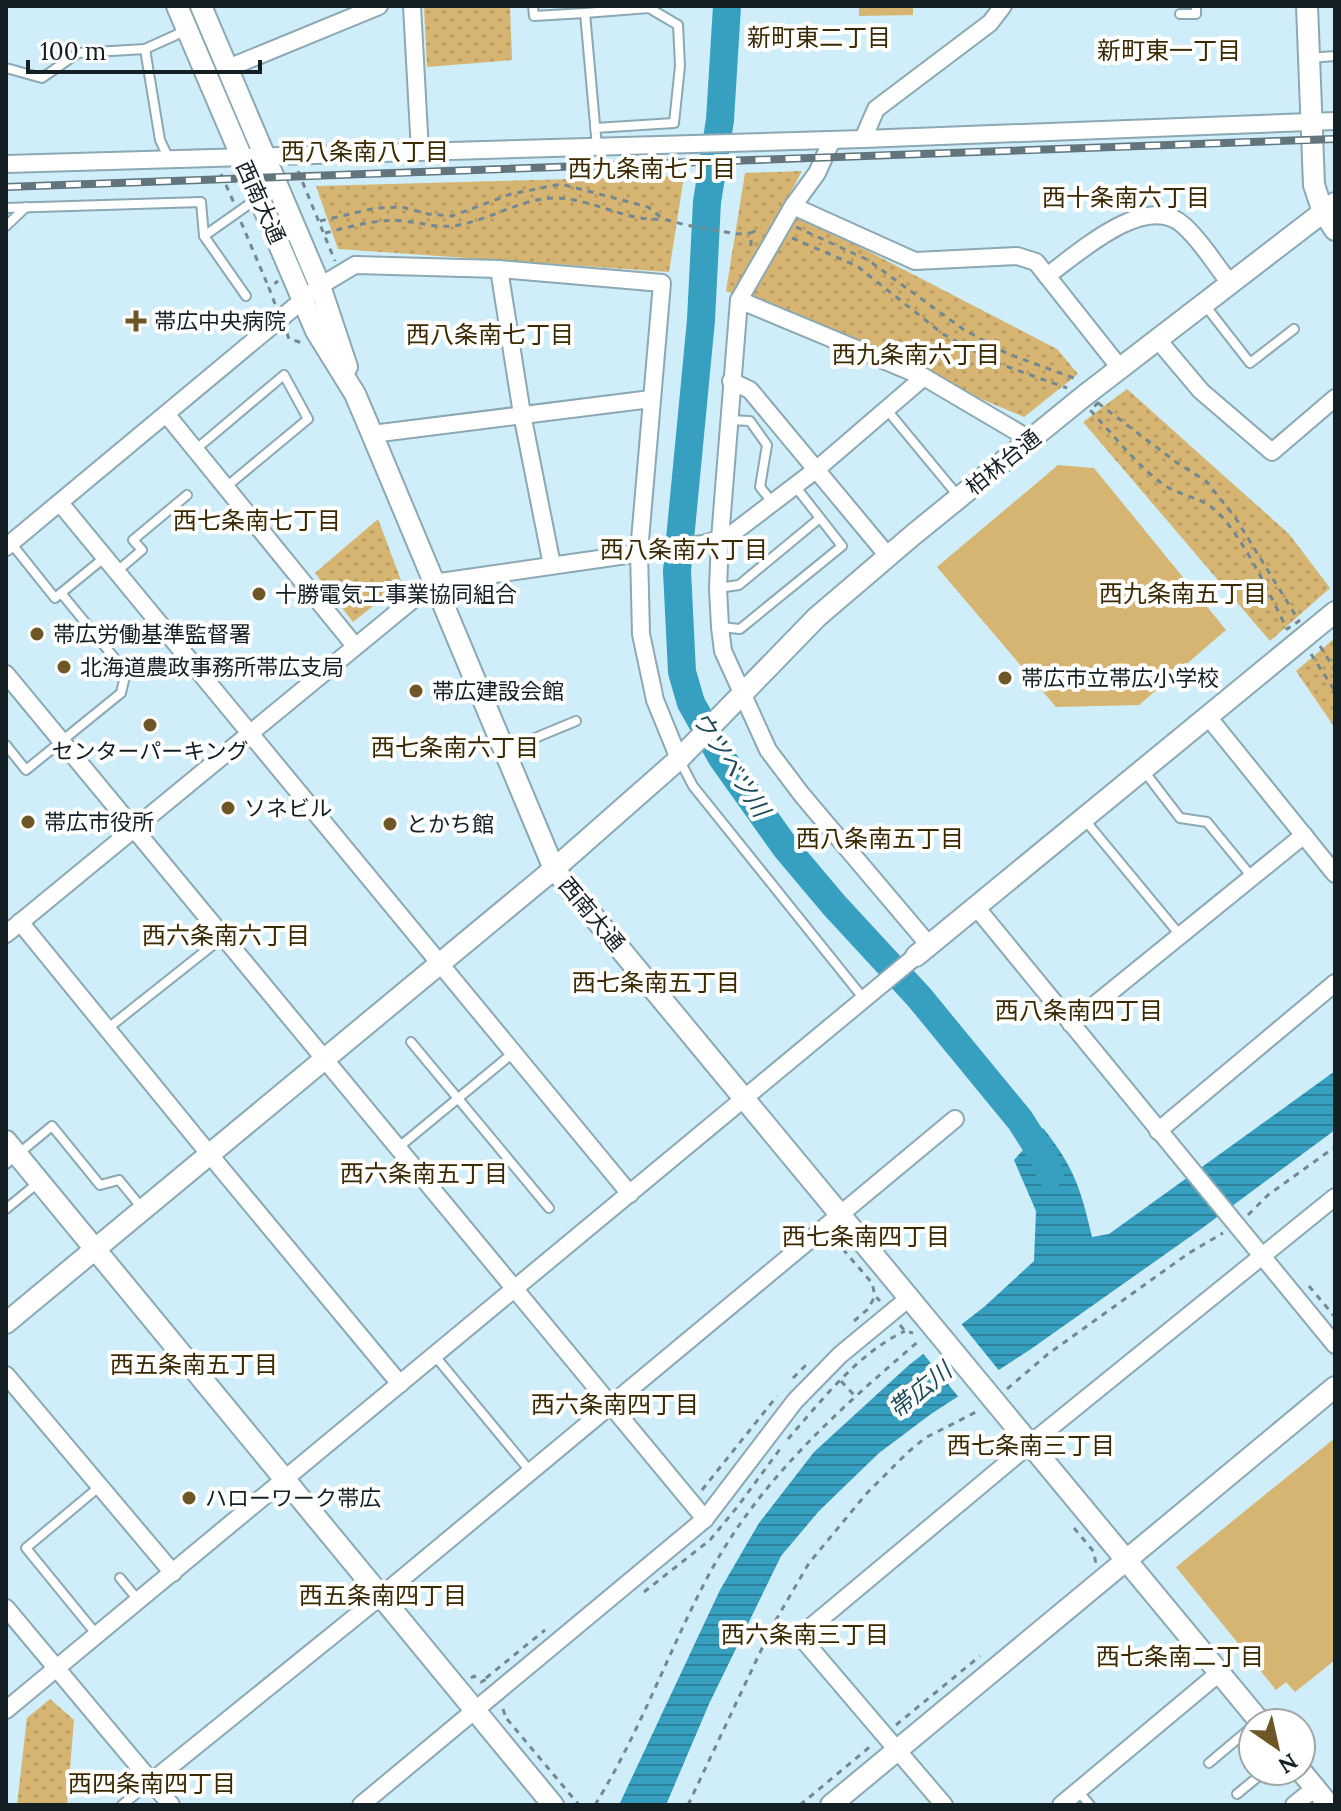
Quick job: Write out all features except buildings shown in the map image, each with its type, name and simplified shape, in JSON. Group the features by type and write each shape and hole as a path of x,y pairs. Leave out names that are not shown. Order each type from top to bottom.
{"street":[{"name":"西南大通","path":"177,6 316,331 355,394"},
{"name":"西南大通","path":"201,6 332,316 355,394 554,869 744,1096 833,1221 909,1298 928,1340 988,1394 1127,1559 1246,1707"},
{"path":"228,68 379,6"},
{"path":"412,6 420,152"},
{"path":"863,139 876,109 990,23 1003,6"},
{"path":"1307,6 1314,185 1329,208 1335,230"},
{"path":"6,164 863,139 1335,121"},
{"path":"832,140 817,173 793,206 739,300 712,542 720,627 735,699 768,750 923,950"},
{"path":"793,206 915,261 1017,256 1036,262 1120,368"},
{"name":"柏林台通","path":"6,1323 554,869 686,753 817,617 888,556 1120,368 1329,208"},
{"path":"1047,276 1111,229 1139,217 1161,215 1182,223 1230,283"},
{"path":"8,545 320,286 355,265 499,269 662,283 651,399 641,634 655,700 686,753"},
{"path":"499,269 522,414 552,565"},
{"path":"739,300 924,377 1031,440"},
{"path":"1158,340 1201,391 1272,452 1335,398"},
{"path":"6,934 433,583 712,542 729,536 817,469 924,377"},
{"path":"731,381 750,390 888,556"},
{"path":"372,434 651,399"},
{"path":"167,415 355,646"},
{"path":"60,503 630,1194"},
{"path":"6,1710 630,1194 744,1096 1335,612"},
{"path":"6,674 705,1519"},
{"path":"1209,718 1335,874"},
{"path":"1071,1024 1304,835"},
{"path":"976,907 1335,1345"},
{"path":"20,922 400,1384"},
{"path":"1158,1131 1335,983"},
{"path":"151,1782 381,1596 955,1119"},
{"path":"10,1153 39,1182 95,1249 553,1805"},
{"path":"944,1805 800,1636 1030,1444 1335,1197"},
{"path":"361,1805 705,1519 795,1401 840,1355 909,1298"},
{"path":"6,1375 173,1573"},
{"path":"831,1805 892,1741 1106,1577 1335,1387"},
{"path":"6,1608 171,1805"},
{"path":"1061,1805 1219,1673"},
{"path":"1294,1805 1315,1788 1329,1805"}],"lane":[{"path":"533,6 534,16 649,8 678,25 680,66 674,123 595,128"},
{"path":"1180,14 1196,14 1196,6"},
{"path":"585,13 597,147"},
{"path":"6,68 42,78 78,53 145,49 187,30"},
{"path":"145,49 160,140 169,159"},
{"path":"1309,58 1335,56"},
{"path":"204,236 259,197"},
{"path":"6,208 201,202 204,236 246,296"},
{"path":"6,226 26,207"},
{"path":"1204,304 1250,363 1294,329"},
{"path":"195,450 284,375 308,419 226,488"},
{"path":"887,410 959,498"},
{"path":"728,420 750,421 767,445 760,487 773,503"},
{"path":"720,627 740,629 842,546 795,486"},
{"path":"116,572 142,550 133,540 187,495"},
{"path":"718,588 739,585 820,518"},
{"path":"8,545 55,598 104,558"},
{"path":"6,745 26,770 121,693 126,672 61,593"},
{"path":"504,751 576,721"},
{"path":"686,753 693,786 864,999"},
{"path":"1144,771 1180,818 1207,822 1252,877"},
{"path":"1084,819 1180,935"},
{"path":"107,1029 223,936"},
{"path":"411,1042 549,1208"},
{"path":"399,1147 513,1053"},
{"path":"10,1153 52,1126 100,1185 119,1180 143,1210"},
{"path":"6,1209 39,1182"},
{"path":"435,1356 530,1471"},
{"path":"97,1635 26,1548 100,1486"},
{"path":"120,1578 139,1601"},
{"path":"1209,1763 1237,1740"},
{"path":"122,1805 151,1782"},
{"path":"1237,1794 1246,1787"},
{"path":"1078,1791 1090,1805"}],"path":[{"path":"291,155 339,273"},
{"path":"320,221 376,208 402,207 452,216 511,194 561,184 648,207 663,219"},
{"path":"325,233 370,222 402,220 434,227 459,225 526,202 551,198 581,199 645,220 663,219 737,234 751,233"},
{"path":"794,226 868,260 951,321 1006,353 1078,380 1066,389 997,363 943,334 857,266 789,237 794,226"},
{"path":"1098,403 1206,481 1235,517 1299,621 1287,629 1260,576 1223,517 1203,500 1166,487 1152,475 1090,410 1098,403"},
{"path":"1335,670 1320,646 1311,654 1335,691"},
{"path":"688,1805 773,1625 809,1563 850,1511 907,1453 925,1438 979,1410 988,1394 1008,1390 1048,1354 1234,1223 1335,1147"},
{"path":"595,1805 621,1763 707,1579 747,1513 782,1469 855,1396 928,1340 905,1331 875,1296 872,1283 833,1221"},
{"path":"840,1380 855,1396"},
{"path":"1074,1528 1094,1552 1094,1563 1106,1577"},
{"path":"800,1805 892,1741 984,1653"}],"shaded area":[{"path":"424,6 510,6 512,60 427,67"},
{"path":"859,6 913,6 913,15 859,16"},
{"path":"802,171 783,207 1057,349 1078,374 1024,417 726,291 745,173"},
{"path":"684,176 669,272 338,249 316,186"},
{"path":"1127,389 1289,534 1330,588 1270,641 1083,422"},
{"path":"1058,465 1094,468 1226,630 1139,705 1056,707 937,567"},
{"path":"378,519 402,583 353,622 315,573"},
{"path":"1335,638 1335,728 1296,671"},
{"path":"1335,1438 1335,1660 1295,1692 1286,1682 1276,1690 1176,1567"},
{"path":"50,1699 74,1720 67,1805 17,1805 27,1718"}],"water":[{"name":"帯広川","path":"1335,1071 1335,1130 1031,1349 931,1414 879,1453 819,1511 781,1556 709,1704 666,1805 619,1805 720,1590 759,1523 814,1452 909,1365 984,1307 1034,1261 1036,1211 1014,1160 1043,1128 1075,1179 1092,1237 1109,1234"}],"pier":[{"path":"959,1321 1001,1373 961,1400 921,1351"}],"waterway":[{"name":"ウツベツ川","path":"727,6 720,120 707,202 701,320 677,571 682,672 691,703 722,758 786,848 919,997 1020,1120 1043,1156 1050,1174"}],"railway":[{"path":"6,187 1335,139"}],"place":[{"name":"帯広中央病院","path":"136,321"},
{"name":"十勝電気工事業協同組合","path":"259,594"},
{"name":"帯広労働基準監督署","path":"37,634"},
{"name":"北海道農政事務所帯広支局","path":"64,667"},
{"name":"帯広市立帯広小学校","path":"1005,678"},
{"name":"帯広建設会館","path":"416,691"},
{"name":"センターパーキング","path":"150,725"},
{"name":"ソネビル","path":"228,808"},
{"name":"帯広市役所","path":"28,822"},
{"name":"とかち館","path":"390,824"},
{"name":"ハローワーク帯広","path":"189,1498"}],"district":[{"name":"新町東二丁目","path":"819,37"},
{"name":"新町東一丁目","path":"1169,50"},
{"name":"西八条南八丁目","path":"365,151"},
{"name":"西九条南七丁目","path":"652,168"},
{"name":"西十条南六丁目","path":"1126,197"},
{"name":"西八条南七丁目","path":"490,334"},
{"name":"西九条南六丁目","path":"916,354"},
{"name":"西七条南七丁目","path":"257,520"},
{"name":"西八条南六丁目","path":"684,549"},
{"name":"西九条南五丁目","path":"1183,593"},
{"name":"西七条南六丁目","path":"455,747"},
{"name":"西八条南五丁目","path":"880,838"},
{"name":"西六条南六丁目","path":"226,935"},
{"name":"西七条南五丁目","path":"656,982"},
{"name":"西八条南四丁目","path":"1079,1010"},
{"name":"西六条南五丁目","path":"424,1173"},
{"name":"西七条南四丁目","path":"866,1236"},
{"name":"西五条南五丁目","path":"194,1364"},
{"name":"西六条南四丁目","path":"615,1404"},
{"name":"西七条南三丁目","path":"1031,1445"},
{"name":"西五条南四丁目","path":"383,1595"},
{"name":"西六条南三丁目","path":"805,1634"},
{"name":"西七条南二丁目","path":"1180,1656"},
{"name":"西四条南四丁目","path":"152,1783"}]}
